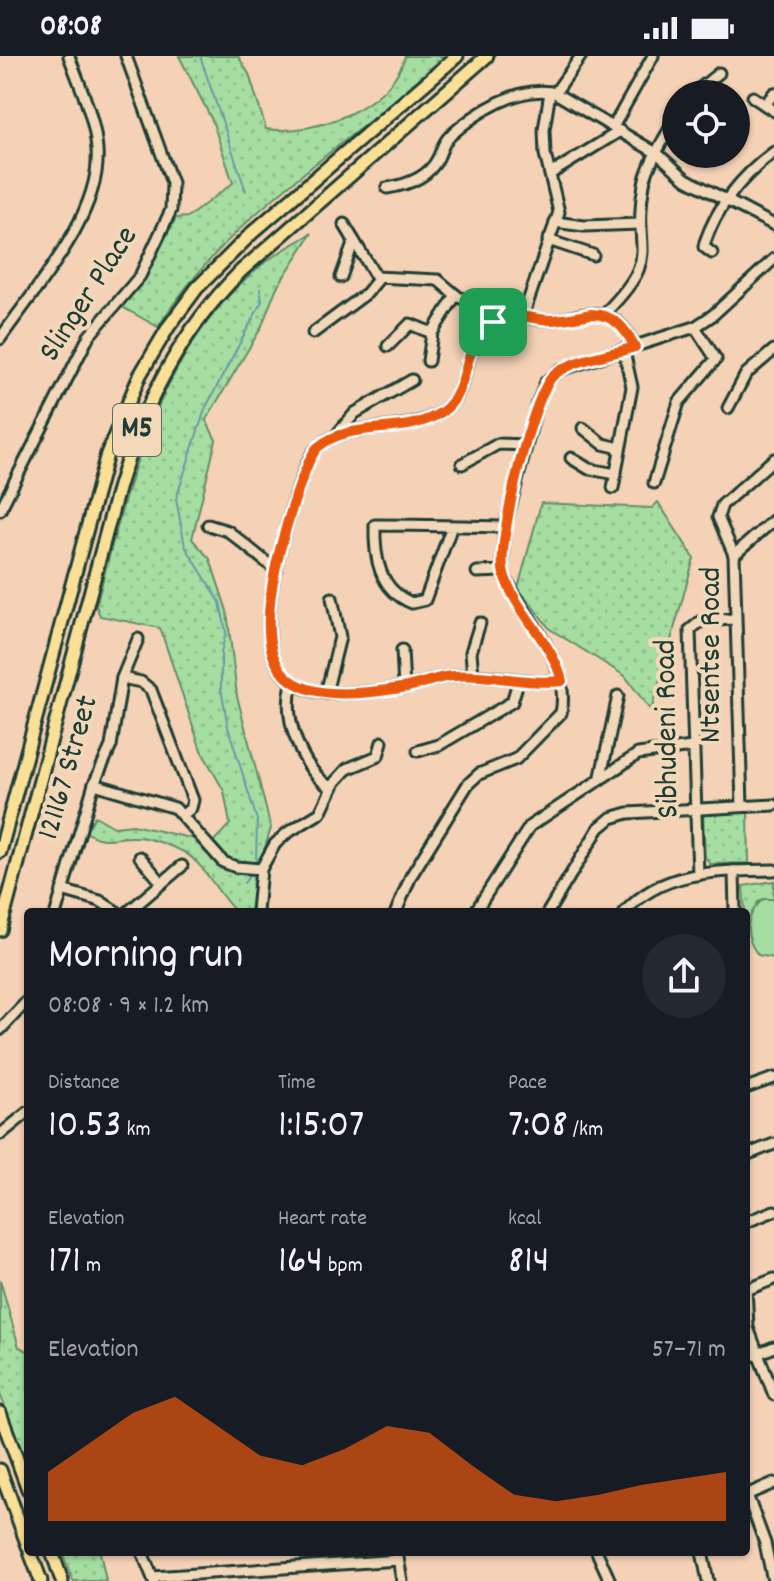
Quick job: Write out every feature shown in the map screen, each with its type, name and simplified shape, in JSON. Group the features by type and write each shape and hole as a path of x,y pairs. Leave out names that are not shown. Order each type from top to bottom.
{"main road":[{"name":"M5","path":"0,852 107,454 125,405 148,359 181,309 228,255 457,56"},
{"name":"M5","path":"0,930 122,477 138,426 164,373 205,311 241,271 487,56"},
{"path":"0,1413 24,1478"},
{"path":"0,1470 24,1535"},
{"path":"32,1556 41,1581"},
{"path":"53,1556 62,1581"}],"street":[{"path":"0,339 73,232 92,191 97,172 95,131 69,56"},
{"name":"Slinger Place","path":"0,510 89,336 140,276 171,210 172,183 126,56"},
{"path":"523,316 559,212 544,130 553,93 581,56"},
{"path":"550,174 616,129 653,56"},
{"path":"710,80 719,73"},
{"path":"387,188 422,176 435,164 447,139 498,103 519,95 553,93 658,154 686,179 774,225"},
{"path":"753,97 770,108 774,93"},
{"path":"604,314 640,273 645,251 640,224 644,182 662,146"},
{"path":"712,253 704,247 705,242 724,201 738,183 774,152"},
{"path":"555,222 584,226 640,224"},
{"path":"344,224 379,278"},
{"path":"548,240 593,255"},
{"path":"341,277 354,241"},
{"path":"398,908 411,876 468,784 479,774 516,759 556,722 562,707 562,681 556,664 502,571 505,527 542,388 553,375 695,327 713,315 774,259"},
{"path":"379,278 435,279 456,295 482,305 493,322"},
{"path":"313,333 367,293 379,278"},
{"path":"428,361 432,333 456,295"},
{"path":"338,433 405,426 443,411 459,393 476,339 493,322 523,316 550,320 604,314 619,323 635,347"},
{"path":"388,346 409,324 432,333"},
{"path":"654,483 679,402 716,359 695,327"},
{"path":"728,408 746,374 774,350"},
{"path":"613,488 632,387 624,351"},
{"path":"412,380 350,416 338,433 309,459 276,570 269,606 269,642 274,661 292,684 326,693 404,688 449,676 473,675 518,682 562,681"},
{"path":"583,428 603,444 620,448"},
{"path":"462,464 498,444 526,445"},
{"path":"571,458 589,469 616,474"},
{"path":"734,555 719,522 719,511 774,459"},
{"name":"Ntsentse Road","path":"742,806 734,555 774,520"},
{"path":"208,525 227,530 276,570"},
{"path":"452,526 450,539 430,577 426,598 419,603 396,594 384,579 376,558 375,525 452,526 505,527"},
{"path":"477,572 502,571"},
{"path":"326,693 340,637 332,598"},
{"name":"Sibhudeni Road","path":"698,875 690,630 701,621 734,619"},
{"path":"473,675 472,647 480,623"},
{"name":"121167 Street","path":"57,908 94,784 111,746 122,678 138,639"},
{"path":"402,650 404,688"},
{"path":"122,678 141,682 151,690 193,800 193,806 183,815"},
{"path":"418,751 439,745 512,702 518,682"},
{"path":"292,684 289,707 297,738 315,776 331,788"},
{"path":"601,776 618,696"},
{"path":"257,908 261,869 283,836 324,809 331,788 347,769 378,756 382,742"},
{"path":"478,908 530,826 638,754 692,747"},
{"path":"94,784 132,798 167,805 183,815 223,862 236,867 261,869"},
{"path":"551,908 606,821 628,813 774,805"},
{"path":"140,857 162,883"},
{"path":"133,908 182,866"},
{"path":"630,908 649,891 698,875 774,870"},
{"path":"734,871 735,908"},
{"path":"62,890 100,901 111,908"},
{"path":"0,1030 24,1004"},
{"path":"750,1087 774,1078"},
{"path":"1,1134 24,1115"},
{"path":"750,1153 774,1144"},
{"path":"750,1220 774,1211"},
{"path":"750,1287 774,1279"},
{"path":"750,1336 755,1355 774,1395"},
{"path":"755,1355 774,1347"},
{"path":"750,1492 774,1483"},
{"path":"750,1504 765,1543 773,1581"},
{"path":"144,1556 153,1579 397,1556 402,1581"},
{"path":"599,1556 610,1581"},
{"path":"703,1556 708,1581"}],"green space":[{"path":"179,56 238,56 249,74 266,129 285,130 328,122 368,103 397,74 405,56 450,56 255,214 187,286 158,327 122,307 141,283 176,218 188,217 233,183 212,120"},
{"path":"312,233 276,289 261,328 206,420 216,440 192,539 210,559 227,611 237,696 271,828 254,883 251,908 232,908 197,862 182,851 146,838 103,839 86,832 95,816 114,827 133,825 212,843 230,824 224,791 201,750 160,628 100,616 96,606 135,467 172,379 196,338 225,300 260,266"},
{"path":"658,502 694,558 651,711 625,676 550,629 518,588 541,503 652,508"},
{"path":"748,812 749,863 710,864 705,857 703,813"},
{"path":"774,881 774,899 758,902 750,920 750,908 745,908 743,886"},
{"path":"763,899 774,899 774,958 758,955 750,940 750,919"},
{"path":"0,1280 19,1347 24,1349 24,1457 0,1394"},
{"path":"64,1556 101,1556 106,1581 73,1581"}],"waterway":[{"path":"200,56 246,191"},
{"path":"256,862 257,820 228,727 221,688 221,653 226,632 220,602 185,546 176,499 205,409 262,301 260,289"},
{"path":"244,883 252,872"}],"route":[{"path":"604,314 624,328 635,347 560,370 546,382 537,405 505,527 502,571 555,660 562,681 539,684 470,675 449,676 400,688 344,694 314,692 292,684 274,661 268,633 269,606 279,555 309,459 315,450 338,433 405,426 443,411 459,393 476,339 493,322 523,316 550,320 604,314"}]}
